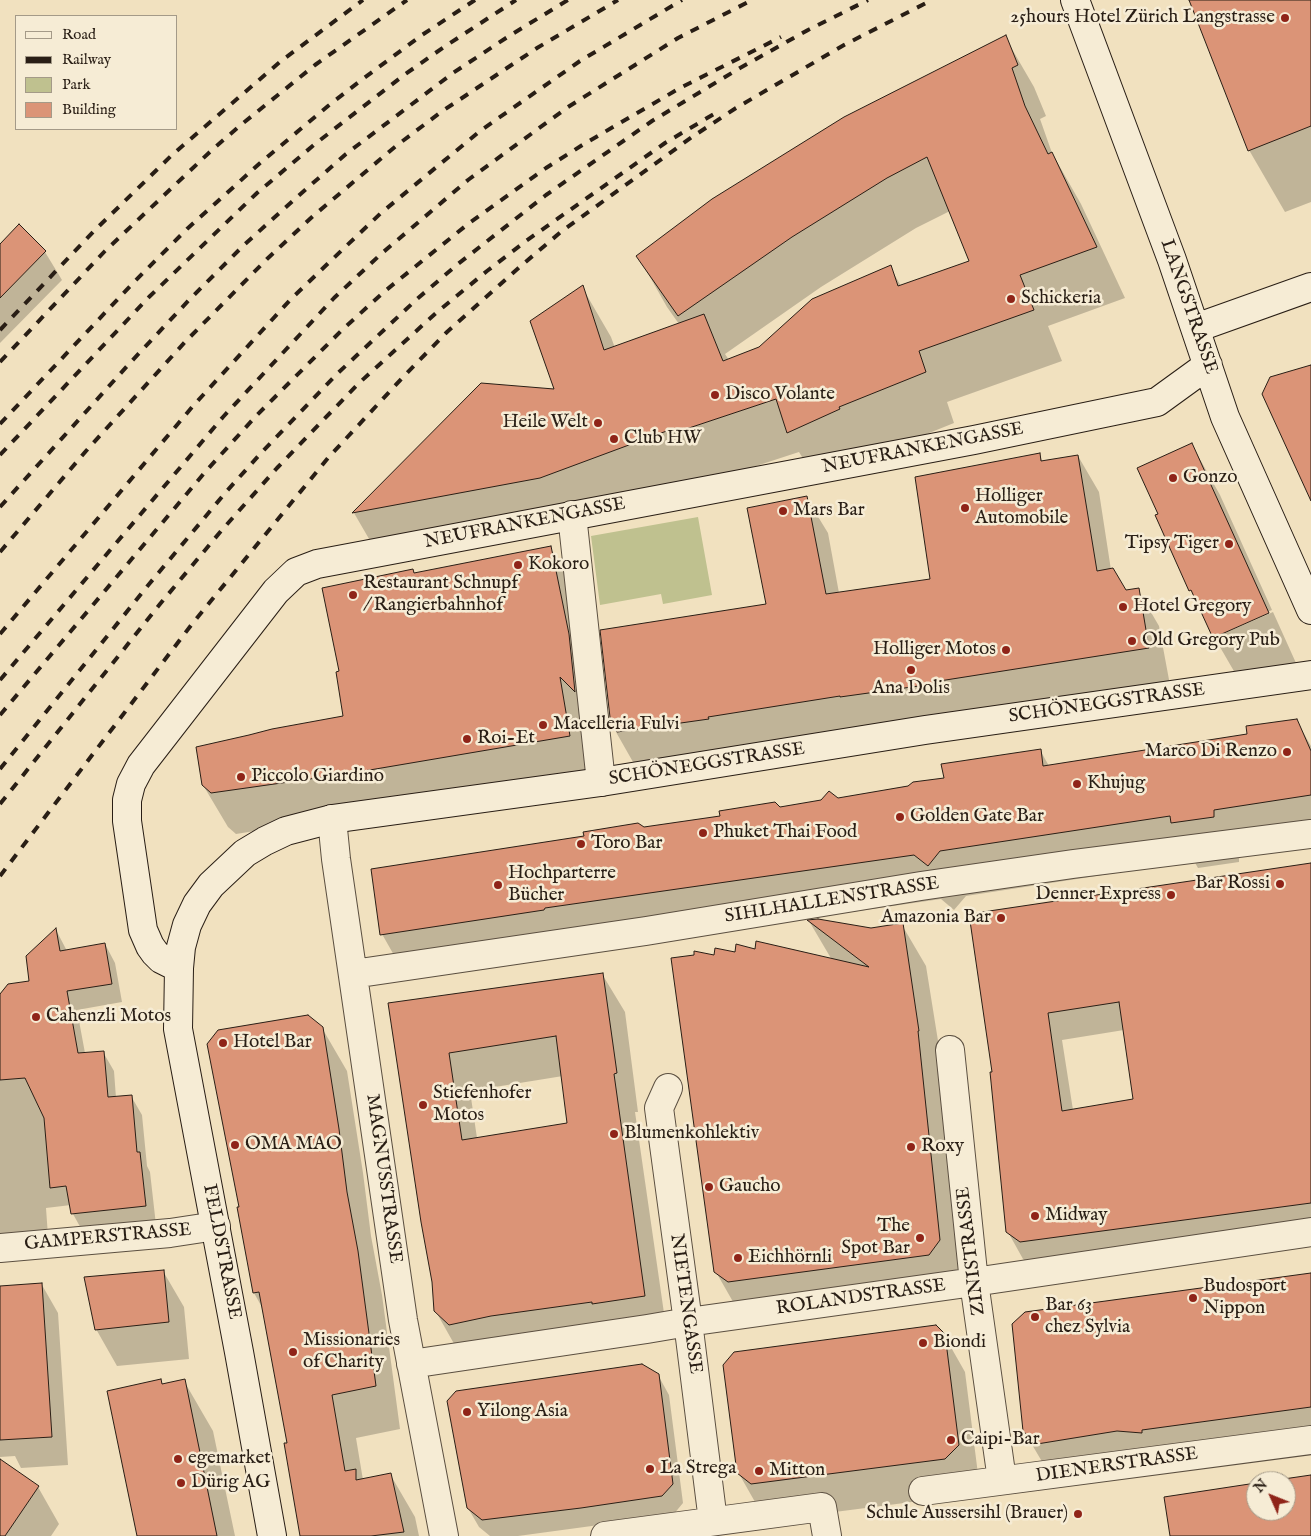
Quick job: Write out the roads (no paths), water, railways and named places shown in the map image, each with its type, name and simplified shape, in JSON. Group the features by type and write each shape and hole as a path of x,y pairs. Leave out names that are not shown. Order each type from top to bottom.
{"street":[{"name":"LANGSTRASSE","path":"1075,0 1169,251 1225,417 1311,610"},
{"path":"1196,328 1311,287"},
{"name":"NEUFRANKENGASSE","path":"179,968 155,954 143,930 128,821 129,789 141,765 276,591 296,572 317,564 974,440 1157,402 1208,365"},
{"path":"572,515 601,782"},
{"name":"SCHÖNEGGSTRASSE","path":"179,968 181,947 187,925 197,904 211,885 245,853 265,840 286,831 332,820 601,782 925,730 1311,675"},
{"name":"MAGNUSSTRASSE","path":"332,820 403,1320 444,1536"},
{"name":"SIHLHALLENSTRASSE","path":"353,974 636,933 921,886 1073,864 1311,834"},
{"name":"FELDSTRASSE","path":"179,968 178,1029 272,1536"},
{"name":"ZINISTRASSE","path":"950,1050 974,1282 1002,1480"},
{"name":"NIETENGASSE","path":"668,1088 659,1108 713,1521"},
{"name":"GAMPERSTRASSE","path":"0,1248 170,1233 216,1226"},
{"name":"ROLANDSTRASSE","path":"411,1364 1311,1232"},
{"name":"DIENERSTRASSE","path":"923,1491 1311,1440"},
{"path":"604,1536 822,1507 826,1536"}],"railway":[{"path":"0,330 93,232 172,155 281,61 363,0"},
{"path":"0,362 105,251 213,149 315,65 407,0"},
{"path":"0,424 134,282 187,229 259,164 360,81 422,35 475,0"},
{"path":"0,455 149,297 257,193 315,144 404,75 516,0"},
{"path":"0,507 190,299 245,244 296,198 346,154 453,73 568,0"},
{"path":"0,552 86,451 185,342 267,259 312,217 396,146 441,112 537,48 618,0"},
{"path":"0,634 193,406 291,299 381,213 480,131 580,61 682,0"},
{"path":"0,680 223,417 334,298 381,254 468,180 568,107 678,38 752,0"},
{"path":"0,769 226,492 338,373 417,299 458,264 546,195 652,121 740,68 808,30 868,0"},
{"path":"0,876 192,624 328,458 447,332 562,231 692,137 736,108 844,45 932,0"},
{"path":"0,715 206,471 257,415 343,329 385,291 468,224 546,168 680,88 781,37"},
{"path":"0,804 221,531 277,468 358,384 436,313 526,241 665,143 719,111"}],"place":[{"name":"25hours Hotel Zürich Langstrasse","path":"1285,18"},
{"name":"Schickeria","path":"1011,299"},
{"name":"Disco Volante","path":"715,395"},
{"name":"Heile Welt","path":"598,423"},
{"name":"Club HW","path":"614,439"},
{"name":"Gonzo","path":"1173,478"},
{"name":"Holliger Automobile","path":"965,508"},
{"name":"Mars Bar","path":"783,511"},
{"name":"Tipsy Tiger","path":"1229,544"},
{"name":"Kokoro","path":"518,565"},
{"name":"Restaurant Schnupf / Rangierbahnhof","path":"353,595"},
{"name":"Hotel Gregory","path":"1123,607"},
{"name":"Old Gregory Pub","path":"1132,641"},
{"name":"Holliger Motos","path":"1006,650"},
{"name":"Ana Dolis","path":"911,670"},
{"name":"Macelleria Fulvi","path":"543,725"},
{"name":"Roi-Et","path":"467,739"},
{"name":"Marco Di Renzo","path":"1287,752"},
{"name":"Piccolo Giardino","path":"241,777"},
{"name":"Khujug","path":"1077,784"},
{"name":"Golden Gate Bar","path":"900,817"},
{"name":"Phuket Thai Food","path":"703,833"},
{"name":"Toro Bar","path":"581,844"},
{"name":"Bar Rossi","path":"1280,884"},
{"name":"Hochparterre Bücher","path":"498,885"},
{"name":"Denner Express","path":"1171,895"},
{"name":"Amazonia Bar","path":"1001,918"},
{"name":"Cahenzli Motos","path":"36,1017"},
{"name":"Hotel Bar","path":"223,1043"},
{"name":"Stiefenhofer Motos","path":"423,1105"},
{"name":"Blumenkohlektiv","path":"614,1134"},
{"name":"OMA MAO","path":"235,1145"},
{"name":"Roxy","path":"911,1147"},
{"name":"Gaucho","path":"709,1187"},
{"name":"Midway","path":"1035,1216"},
{"name":"The Spot Bar","path":"920,1238"},
{"name":"Eichhörnli","path":"738,1258"},
{"name":"Budosport Nippon","path":"1193,1298"},
{"name":"Bar 63 chez Sylvia","path":"1035,1317"},
{"name":"Biondi","path":"923,1343"},
{"name":"Missionaries of Charity","path":"293,1352"},
{"name":"Yilong Asia","path":"467,1412"},
{"name":"Caipi-Bar","path":"951,1440"},
{"name":"egemarket","path":"178,1459"},
{"name":"La Strega","path":"650,1469"},
{"name":"Mitton","path":"759,1471"},
{"name":"Dürig AG","path":"181,1483"},
{"name":"Schule Aussersihl (Brauer)","path":"1078,1514"}]}
